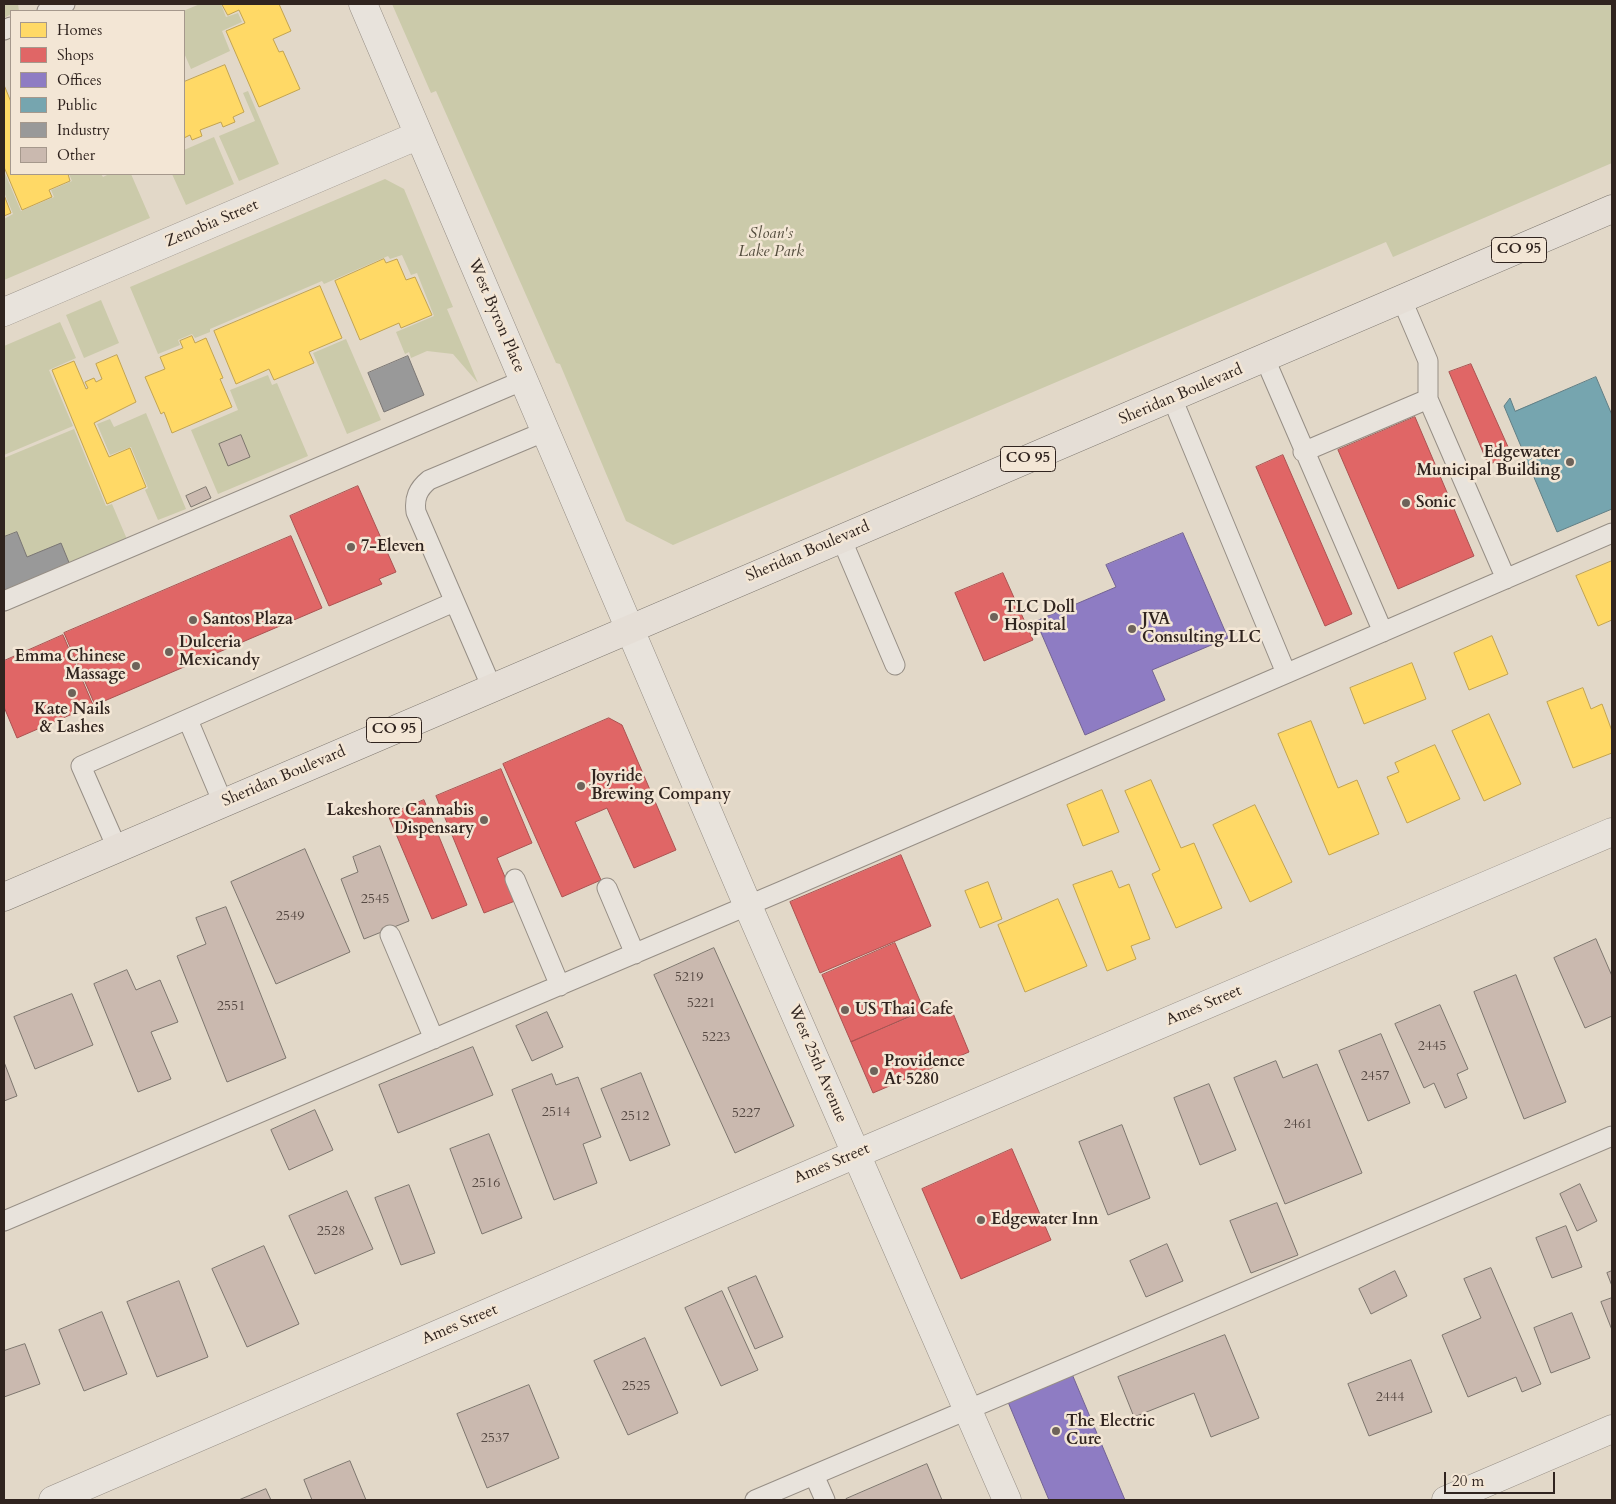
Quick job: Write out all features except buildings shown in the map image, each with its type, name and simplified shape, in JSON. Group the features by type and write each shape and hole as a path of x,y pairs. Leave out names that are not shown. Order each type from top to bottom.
{"main road":[{"name":"Sheridan Boulevard","path":"4,896 1265,359 1612,209"}],"street":[{"name":"West Byron Place","path":"363,4 630,628"},
{"name":"Zenobia Street","path":"4,312 419,135"},
{"name":"West 25th Avenue","path":"630,628 748,906 1007,1500"},
{"name":"Ames Street","path":"53,1500 856,1154 1612,832"},
{"path":"1446,1500 1612,1429"}],"lane":[{"path":"50,10 65,4"},
{"path":"1402,300 1428,361 1428,399 1506,579"},
{"path":"1265,359 1303,452 1383,632"},
{"path":"4,601 524,380"},
{"path":"1172,398 1286,673"},
{"path":"1303,452 1428,399"},
{"path":"492,688 416,512 415,503 417,494 429,480 546,431"},
{"path":"4,1221 748,906 1612,533"},
{"path":"841,538 895,665"},
{"path":"117,848 81,766 454,602"},
{"path":"188,720 223,803"},
{"path":"515,879 560,986"},
{"path":"607,888 635,954"},
{"path":"390,935 434,1038"},
{"path":"754,1500 1612,1136"},
{"path":"814,1475 825,1500"}],"green space":[{"path":"4,4 18,4 19,10 10,10 10,15 4,18"},
{"path":"200,4 221,4 226,17 238,13 242,22 222,31 230,51 191,69 185,55 185,10"},
{"name":"Sloan's Lake Park","path":"392,4 1612,4 1612,163 1393,257 1386,242 673,545 626,521 560,364 556,363 436,91 431,93"},
{"path":"248,91 279,164 239,181 219,136 255,121 243,93"},
{"path":"214,137 234,184 186,205 172,175 185,175 185,150"},
{"path":"4,171 21,211 54,197 51,190 72,181 69,175 102,175 103,177 107,175 131,175 150,218 4,280 4,219 13,214 4,192"},
{"path":"385,179 404,189 453,307 447,309 478,383 453,354 427,351 411,358 409,352 405,354 396,332 434,316 417,273 411,275 402,255 390,259 388,256 324,284 322,281 210,329 210,332 195,338 192,334 178,340 180,345 158,354 130,287"},
{"path":"101,300 119,343 84,358 66,315"},
{"path":"60,322 76,358 49,370 73,426 4,455 4,346"},
{"path":"346,339 381,420 347,434 313,353"},
{"path":"268,375 272,385 277,383 308,456 218,494 191,430 238,410 230,390"},
{"path":"146,413 186,509 158,520 145,490 148,488 131,447 110,455 97,424 110,419 114,427"},
{"path":"74,429 106,506 112,504 129,544 4,597 4,458"}],"place":[{"name":"Edgewater Municipal Building","path":"1570,462"},
{"name":"Sonic","path":"1406,503"},
{"name":"7-Eleven","path":"351,547"},
{"name":"TLC Doll Hospital","path":"994,617"},
{"name":"Santos Plaza","path":"193,620"},
{"name":"JVA Consulting LLC","path":"1132,629"},
{"name":"Dulceria Mexicandy","path":"169,652"},
{"name":"Emma Chinese Massage","path":"136,666"},
{"name":"Kate Nails & Lashes","path":"72,693"},
{"name":"Joyride Brewing Company","path":"581,786"},
{"name":"Lakeshore Cannabis Dispensary","path":"484,820"},
{"name":"US Thai Cafe","path":"845,1010"},
{"name":"Providence At 5280","path":"874,1071"},
{"name":"Edgewater Inn","path":"981,1220"},
{"name":"The Electric Cure","path":"1056,1431"}]}
